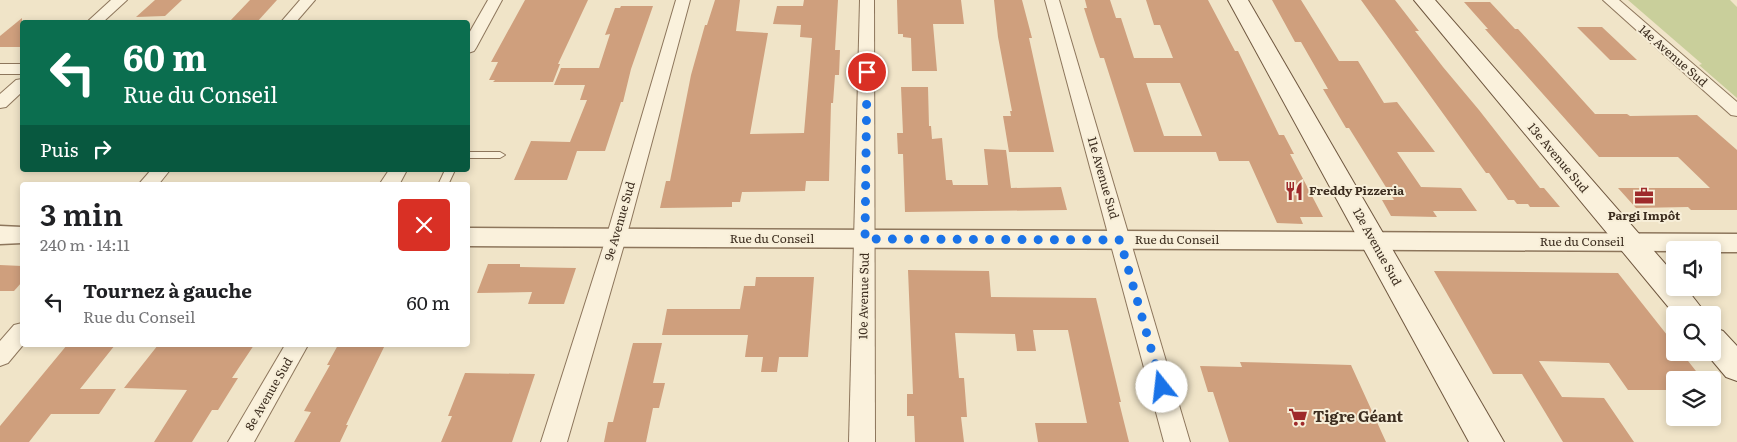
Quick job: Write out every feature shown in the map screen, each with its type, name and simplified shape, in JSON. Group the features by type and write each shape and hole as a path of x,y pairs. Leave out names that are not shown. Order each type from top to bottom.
{"main road":[{"name":"12e Avenue Sud","path":"1238,0 1487,442"},
{"name":"13e Avenue Sud","path":"1424,0 1684,306"},
{"path":"1721,349 1737,368"}],"street":[{"path":"96,20 120,0"},
{"path":"290,20 308,0"},
{"path":"470,44 495,0"},
{"name":"9e Avenue Sud","path":"554,442 616,238 683,0"},
{"name":"10e Avenue Sud","path":"862,442 867,0"},
{"name":"11e Avenue Sud","path":"1052,0 1177,442"},
{"name":"14e Avenue Sud","path":"1610,0 1737,112"},
{"path":"0,69 20,69"},
{"path":"0,103 20,86"},
{"path":"151,182 159,172"},
{"path":"0,235 20,235"},
{"name":"Rue du Conseil","path":"470,237 1737,243"},
{"path":"0,357 20,333"},
{"name":"8e Avenue Sud","path":"241,442 296,347"}],"lane":[{"path":"470,155 500,155"}],"green space":[{"path":"1628,0 1730,0 1737,7 1737,98 1699,65 1702,64"}],"building":[{"path":"155,0 182,0 165,16 136,17"},
{"path":"250,0 277,0 259,20 231,20"},
{"path":"525,0 588,0 558,64 560,64 553,82 493,82 495,80 489,80 498,62 491,62"},
{"path":"715,0 740,0 736,31 768,33 750,134 804,133 812,38 800,37 801,25 773,24 777,6 803,6 804,0 838,0 835,50 840,50 839,75 835,75 833,103 831,103 829,181 806,181 805,191 742,192 740,202 732,202 732,207 660,208 666,181 670,181 691,75 705,25 707,25"},
{"path":"897,0 961,0 964,24 933,24 937,71 912,71 911,38 898,34"},
{"path":"994,0 1022,0 1032,38 1029,38 1054,152 1009,152 1003,116 1011,116 1010,111 1012,111 998,37"},
{"path":"1085,0 1110,0 1116,18 1121,18 1134,58 1173,58 1160,25 1154,25 1146,0 1208,0 1235,51 1238,51 1279,135 1284,135 1294,154 1290,154 1323,217 1300,217 1303,224 1277,223 1249,161 1219,161 1216,152 1134,152 1104,58 1100,58 1094,40 1084,8 1087,8","holes":["1146,83 1180,83 1202,136 1164,136"]},
{"path":"1272,0 1301,0 1339,61 1358,61 1384,103 1397,102 1435,152 1397,152 1421,187 1461,188 1477,211 1433,211 1437,217 1391,216 1382,200 1394,200 1349,128 1346,128 1323,89 1328,89 1301,42 1295,42"},
{"path":"1361,0 1395,0 1419,31 1415,31 1443,67 1540,188 1544,188 1560,207 1530,207 1528,204 1517,204 1514,200 1508,200 1489,173 1486,173"},
{"path":"1464,2 1490,2 1515,29 1518,29 1595,114 1627,114 1630,116 1697,115 1737,150 1737,210 1691,210 1688,207 1636,208 1618,188 1710,188 1678,157 1599,157 1485,29 1488,29"},
{"path":"621,6 653,6 631,69 623,102 621,102 605,151 577,151 567,180 514,180 531,141 570,142 587,100 580,100 585,85 554,85 561,68 599,68 610,34 605,35 615,8 620,8"},
{"path":"22,18 20,20 20,47 0,47 0,36"},
{"path":"1577,27 1602,27 1637,60 1610,60"},
{"path":"901,87 928,87 929,126 931,126 932,139 942,138 946,180 952,180 953,185 988,185 984,149 1006,150 1011,188 1061,187 1067,210 905,212 903,154 898,154 897,133 903,133"},
{"path":"488,264 520,264 520,267 576,268 564,304 528,304 532,292 477,293"},
{"path":"0,265 20,266 20,284 14,291 0,291"},
{"path":"908,270 989,271 991,297 1096,298 1129,442 1038,442 1035,423 1087,423 1068,330 1033,330 1036,351 1017,351 1015,334 955,333 959,378 964,378 967,417 961,417 964,442 915,442 914,416 907,416 907,394 913,394"},
{"path":"1434,271 1618,273 1666,334 1666,361 1688,361 1696,371 1666,371 1666,390 1628,390 1609,363 1539,361 1562,397 1604,398 1634,442 1563,442 1522,374 1493,374"},
{"path":"756,277 814,277 808,357 779,357 777,372 761,372 763,357 745,357 748,335 662,335 667,309 740,309 744,286 755,286"},
{"path":"633,343 662,343 653,383 665,383 659,408 653,408 646,442 604,442 608,422 613,422"},
{"path":"65,347 113,347 80,389 116,389 99,414 51,414 29,442 0,442 0,426"},
{"path":"156,347 253,347 232,378 238,378 218,410 212,410 192,442 154,442 187,390 124,388"},
{"path":"337,347 384,347 346,425 348,425 340,442 294,442 311,412 304,411 330,365 327,365"},
{"name":"Tigre Géant","path":"1240,362 1351,365 1386,442 1229,442 1213,392 1208,392 1200,366 1242,367"},
{"path":"465,373 535,374 512,442 441,442 452,416 448,416"}],"place":[{"name":"Freddy Pizzeria","path":"1294,191"},
{"name":"Pargi Impôt","path":"1644,196"},
{"name":"Tigre Géant","path":"1298,417"}],"route":[{"path":"867,72 865,239 1120,240 1162,387"}]}
